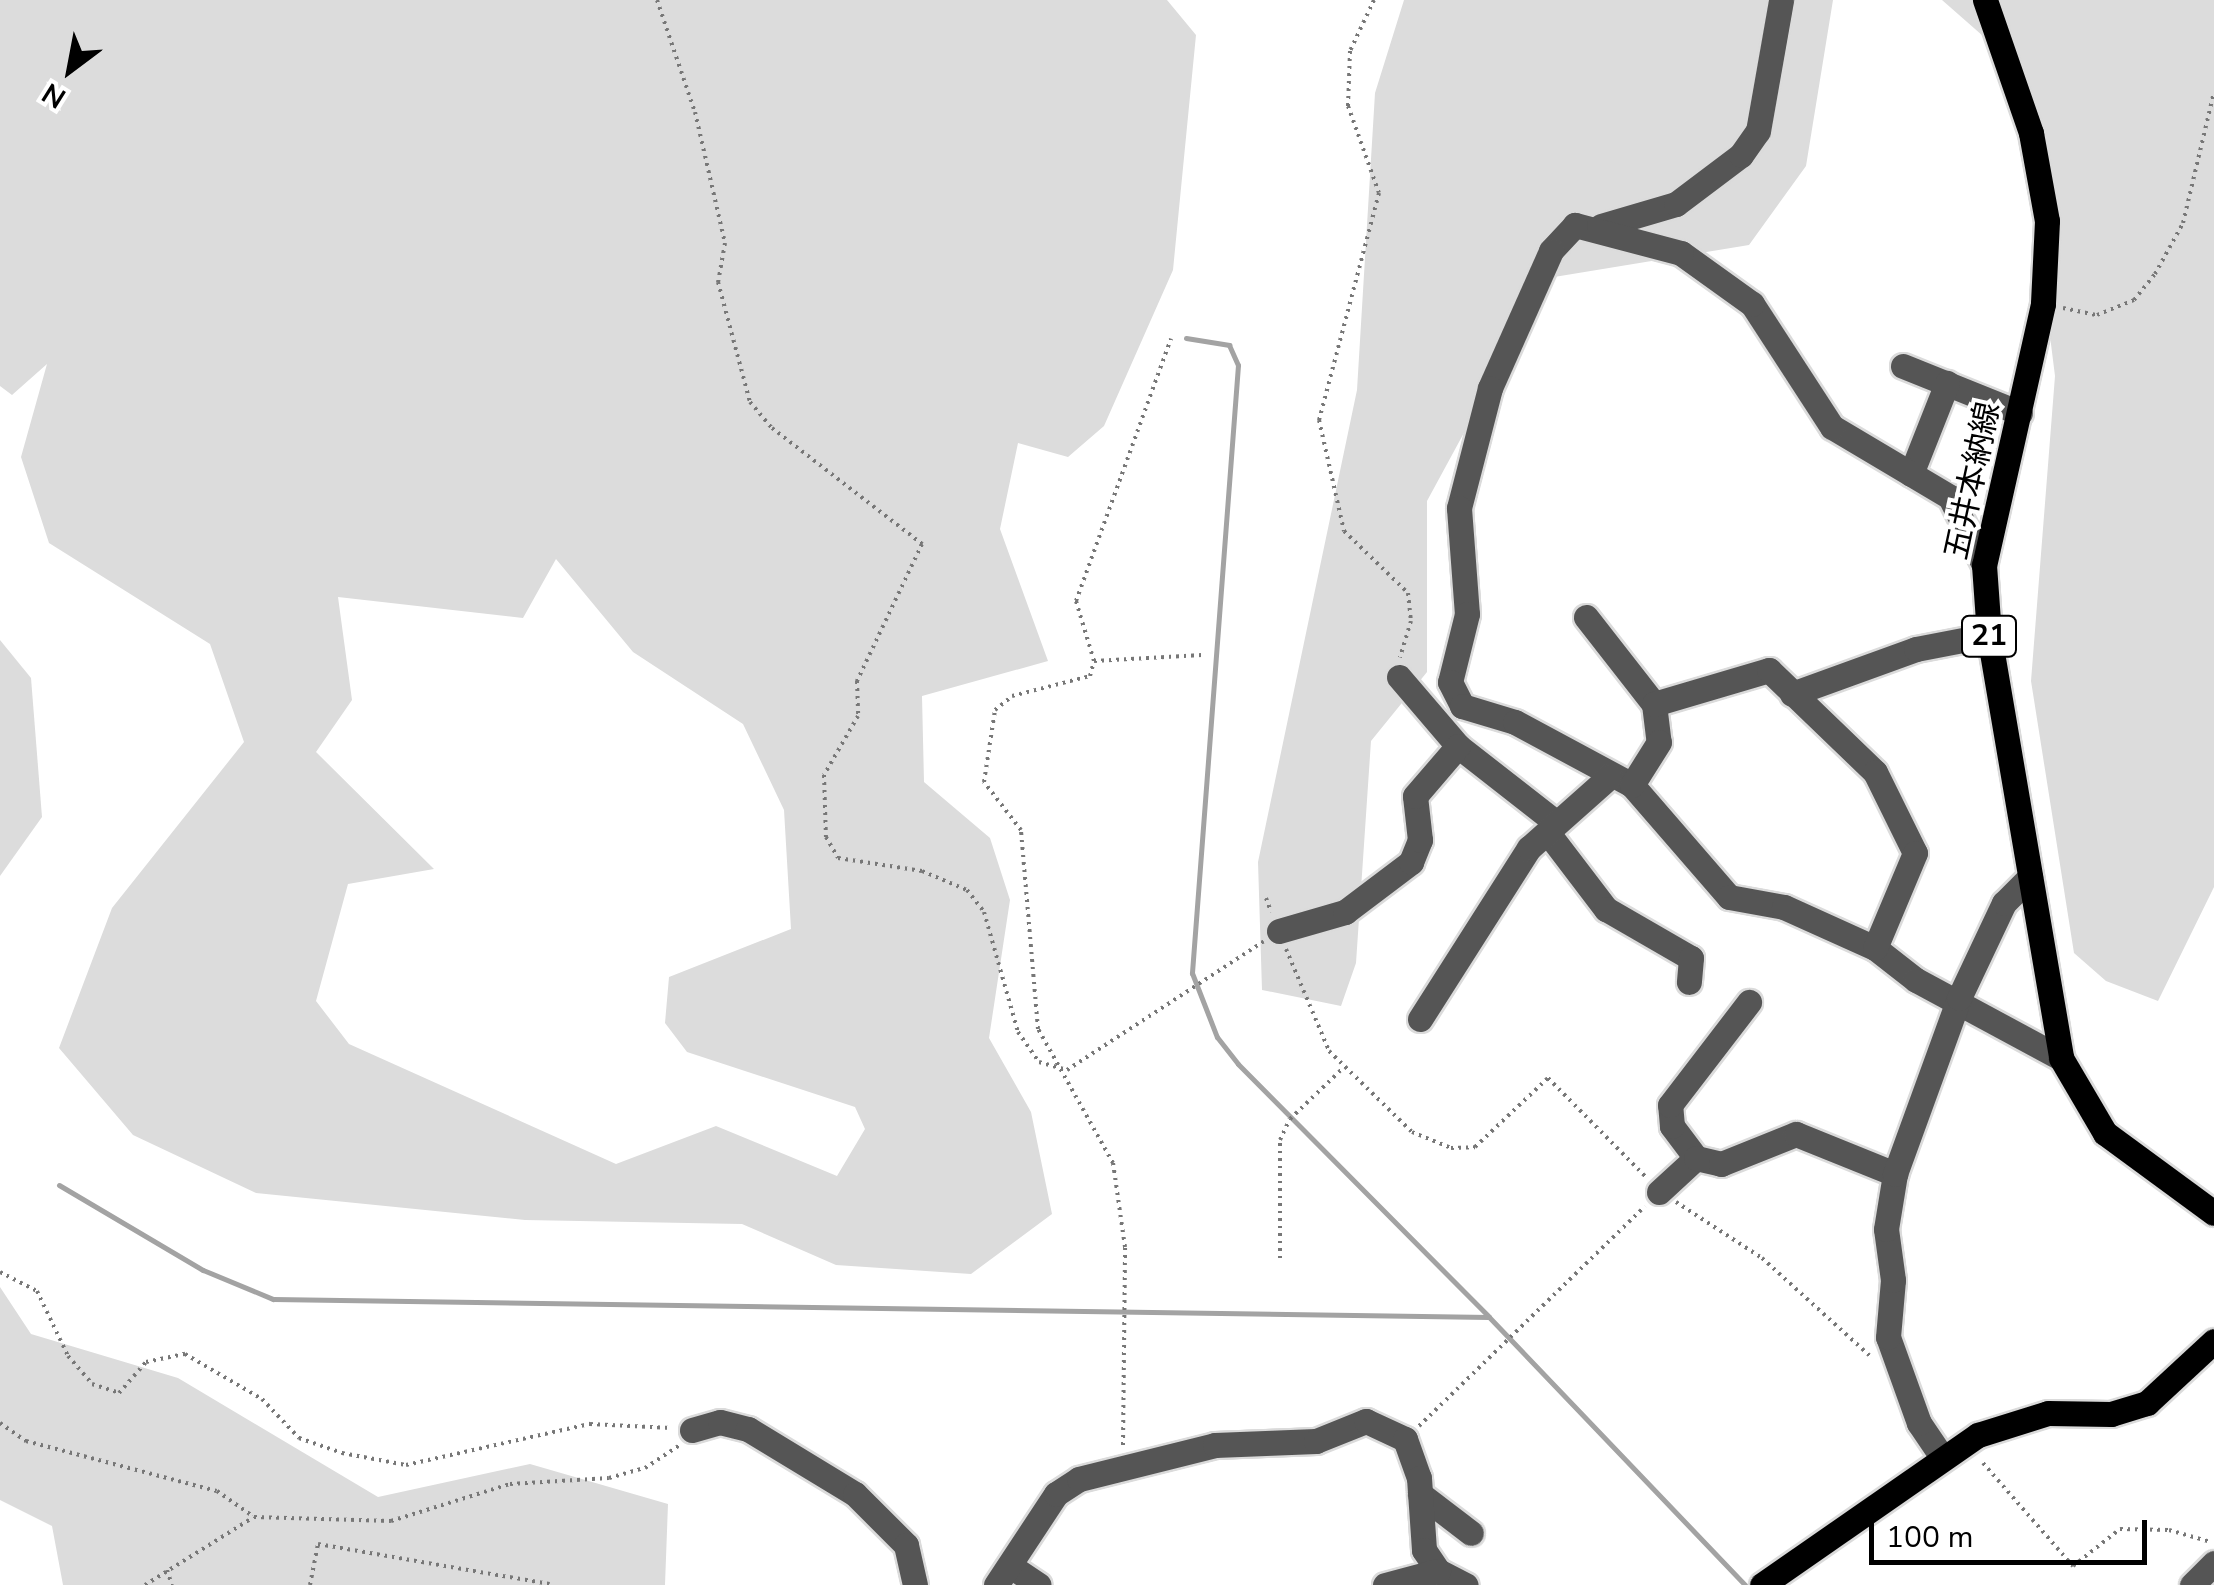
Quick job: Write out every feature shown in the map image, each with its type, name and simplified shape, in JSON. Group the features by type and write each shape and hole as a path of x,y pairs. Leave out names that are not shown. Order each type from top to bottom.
{"main road":[{"name":"五井本納線","path":"1984,0 2031,133 2046,221 2043,304 1984,564 1989,635 2060,1058 2105,1134 2214,1213"},
{"path":"1762,1585 1978,1435 2048,1413 2111,1414 2147,1403 2214,1341"}],"street":[{"path":"1601,226 1676,204 1741,155 1758,131 1782,0"},
{"path":"1984,564 1950,497 1832,426 1752,304 1681,253 1601,226 1575,225 1538,276 1490,388 1459,508 1467,614 1450,682 1462,706 1492,716 1621,781 1728,896 1784,907 1875,948 1916,980 1958,998 2060,1058"},
{"path":"1903,366 2020,414"},
{"path":"1911,474 1947,383"},
{"path":"1420,1019 1528,848 1551,827 1621,781 1659,742 1654,704 1586,617"},
{"path":"1792,694 1916,648 1989,635"},
{"path":"1654,704 1769,670 1875,772 1914,853 1875,948"},
{"path":"1400,677 1461,749 1551,827 1606,910 1691,958 1689,982"},
{"path":"1278,931 1344,912 1411,862 1420,840 1416,796 1492,716"},
{"path":"1942,1457 1898,1376 1888,1337 1893,1280 1886,1230 1895,1174 1958,998 2004,903 2030,878"},
{"path":"1749,1002 1670,1106 1672,1126 1696,1158 1721,1164 1775,1140 1810,1134 1895,1174"},
{"path":"1660,1192 1696,1158"},
{"path":"1039,1585 1004,1576 1056,1494 1123,1469 1216,1445 1316,1441 1366,1421 1404,1439 1420,1494 1424,1550 1438,1571 1466,1585"},
{"path":"692,1430 720,1422 748,1428 855,1494 906,1545 907,1582"},
{"path":"1420,1494 1471,1533"},
{"path":"2192,1585 2214,1562"},
{"path":"1385,1585 1438,1571"}],"path":[{"path":"657,0 695,112 725,243 718,282 750,402 772,428 922,544 858,681 858,716 824,774 826,837 838,858 922,871 967,890 984,912 1018,1032 1039,1062 1067,1070 1278,931 1342,1069 1388,1116 1451,1148 1474,1147 1500,1130 1548,1078 1660,1192 1762,1258 1898,1376"},
{"path":"1374,0 1350,50 1348,106 1379,192 1319,420 1344,530 1408,593 1400,677"},
{"path":"2043,304 2097,314 2134,300 2155,274 2183,222 2214,92"},
{"path":"1123,1469 1122,1230 1113,1163 1067,1070 1038,1029 1021,830 984,782 995,710 1012,696 1081,684 1094,661 1076,602 1171,339"},
{"path":"1094,661 1202,655"},
{"path":"1280,1258 1280,1140 1290,1119 1342,1069"},
{"path":"1404,1439 1660,1192"},
{"path":"0,1272 36,1292 92,1384 119,1393 146,1362 185,1354 262,1399 299,1438 342,1452 406,1465 590,1424 692,1430"},
{"path":"0,1423 26,1441 216,1491 254,1516 391,1521 510,1484 578,1484 645,1468 674,1453 692,1430"},
{"path":"1983,1462 2073,1566 2120,1529 2169,1530 2214,1543"},
{"path":"145,1585 254,1516"},
{"path":"310,1585 318,1544 550,1584"},
{"path":"167,1569 172,1585"}],"shaded area":[{"path":"0,0 1167,0 1196,35 1173,270 1104,426 1068,457 1018,443 1000,529 1048,661 922,696 924,782 990,838 1010,900 989,1038 1031,1112 1052,1214 971,1274 836,1265 742,1224 525,1220 256,1193 133,1135 59,1048 112,908 244,742 210,644 49,543 21,457 47,364 12,395 0,386","holes":["556,559 633,652 743,724 784,810 791,929 669,977 665,1023 687,1052 855,1107 865,1129 837,1176 716,1126 616,1164 349,1044 316,1001 348,884 434,869 316,752 352,700 338,597 523,618"]},
{"path":"1404,0 1833,0 1806,166 1749,245 1548,278 1427,501 1427,672 1371,741 1356,963 1341,1006 1262,990 1258,862 1357,390 1375,93"},
{"path":"1942,0 2214,0 2214,887 2158,1001 2106,981 2074,953 2031,681 2055,376 2016,65"},
{"path":"0,640 31,678 42,817 0,876"},
{"path":"0,1287 31,1334 178,1378 378,1497 530,1464 668,1504 665,1585 63,1585 52,1526 0,1500"}],"waterway":[{"path":"1186,338 1229,345 1238,365 1192,973 1217,1037 1238,1064 1489,1317"},
{"path":"59,1185 203,1270 273,1299 1489,1317 1745,1585"}]}
